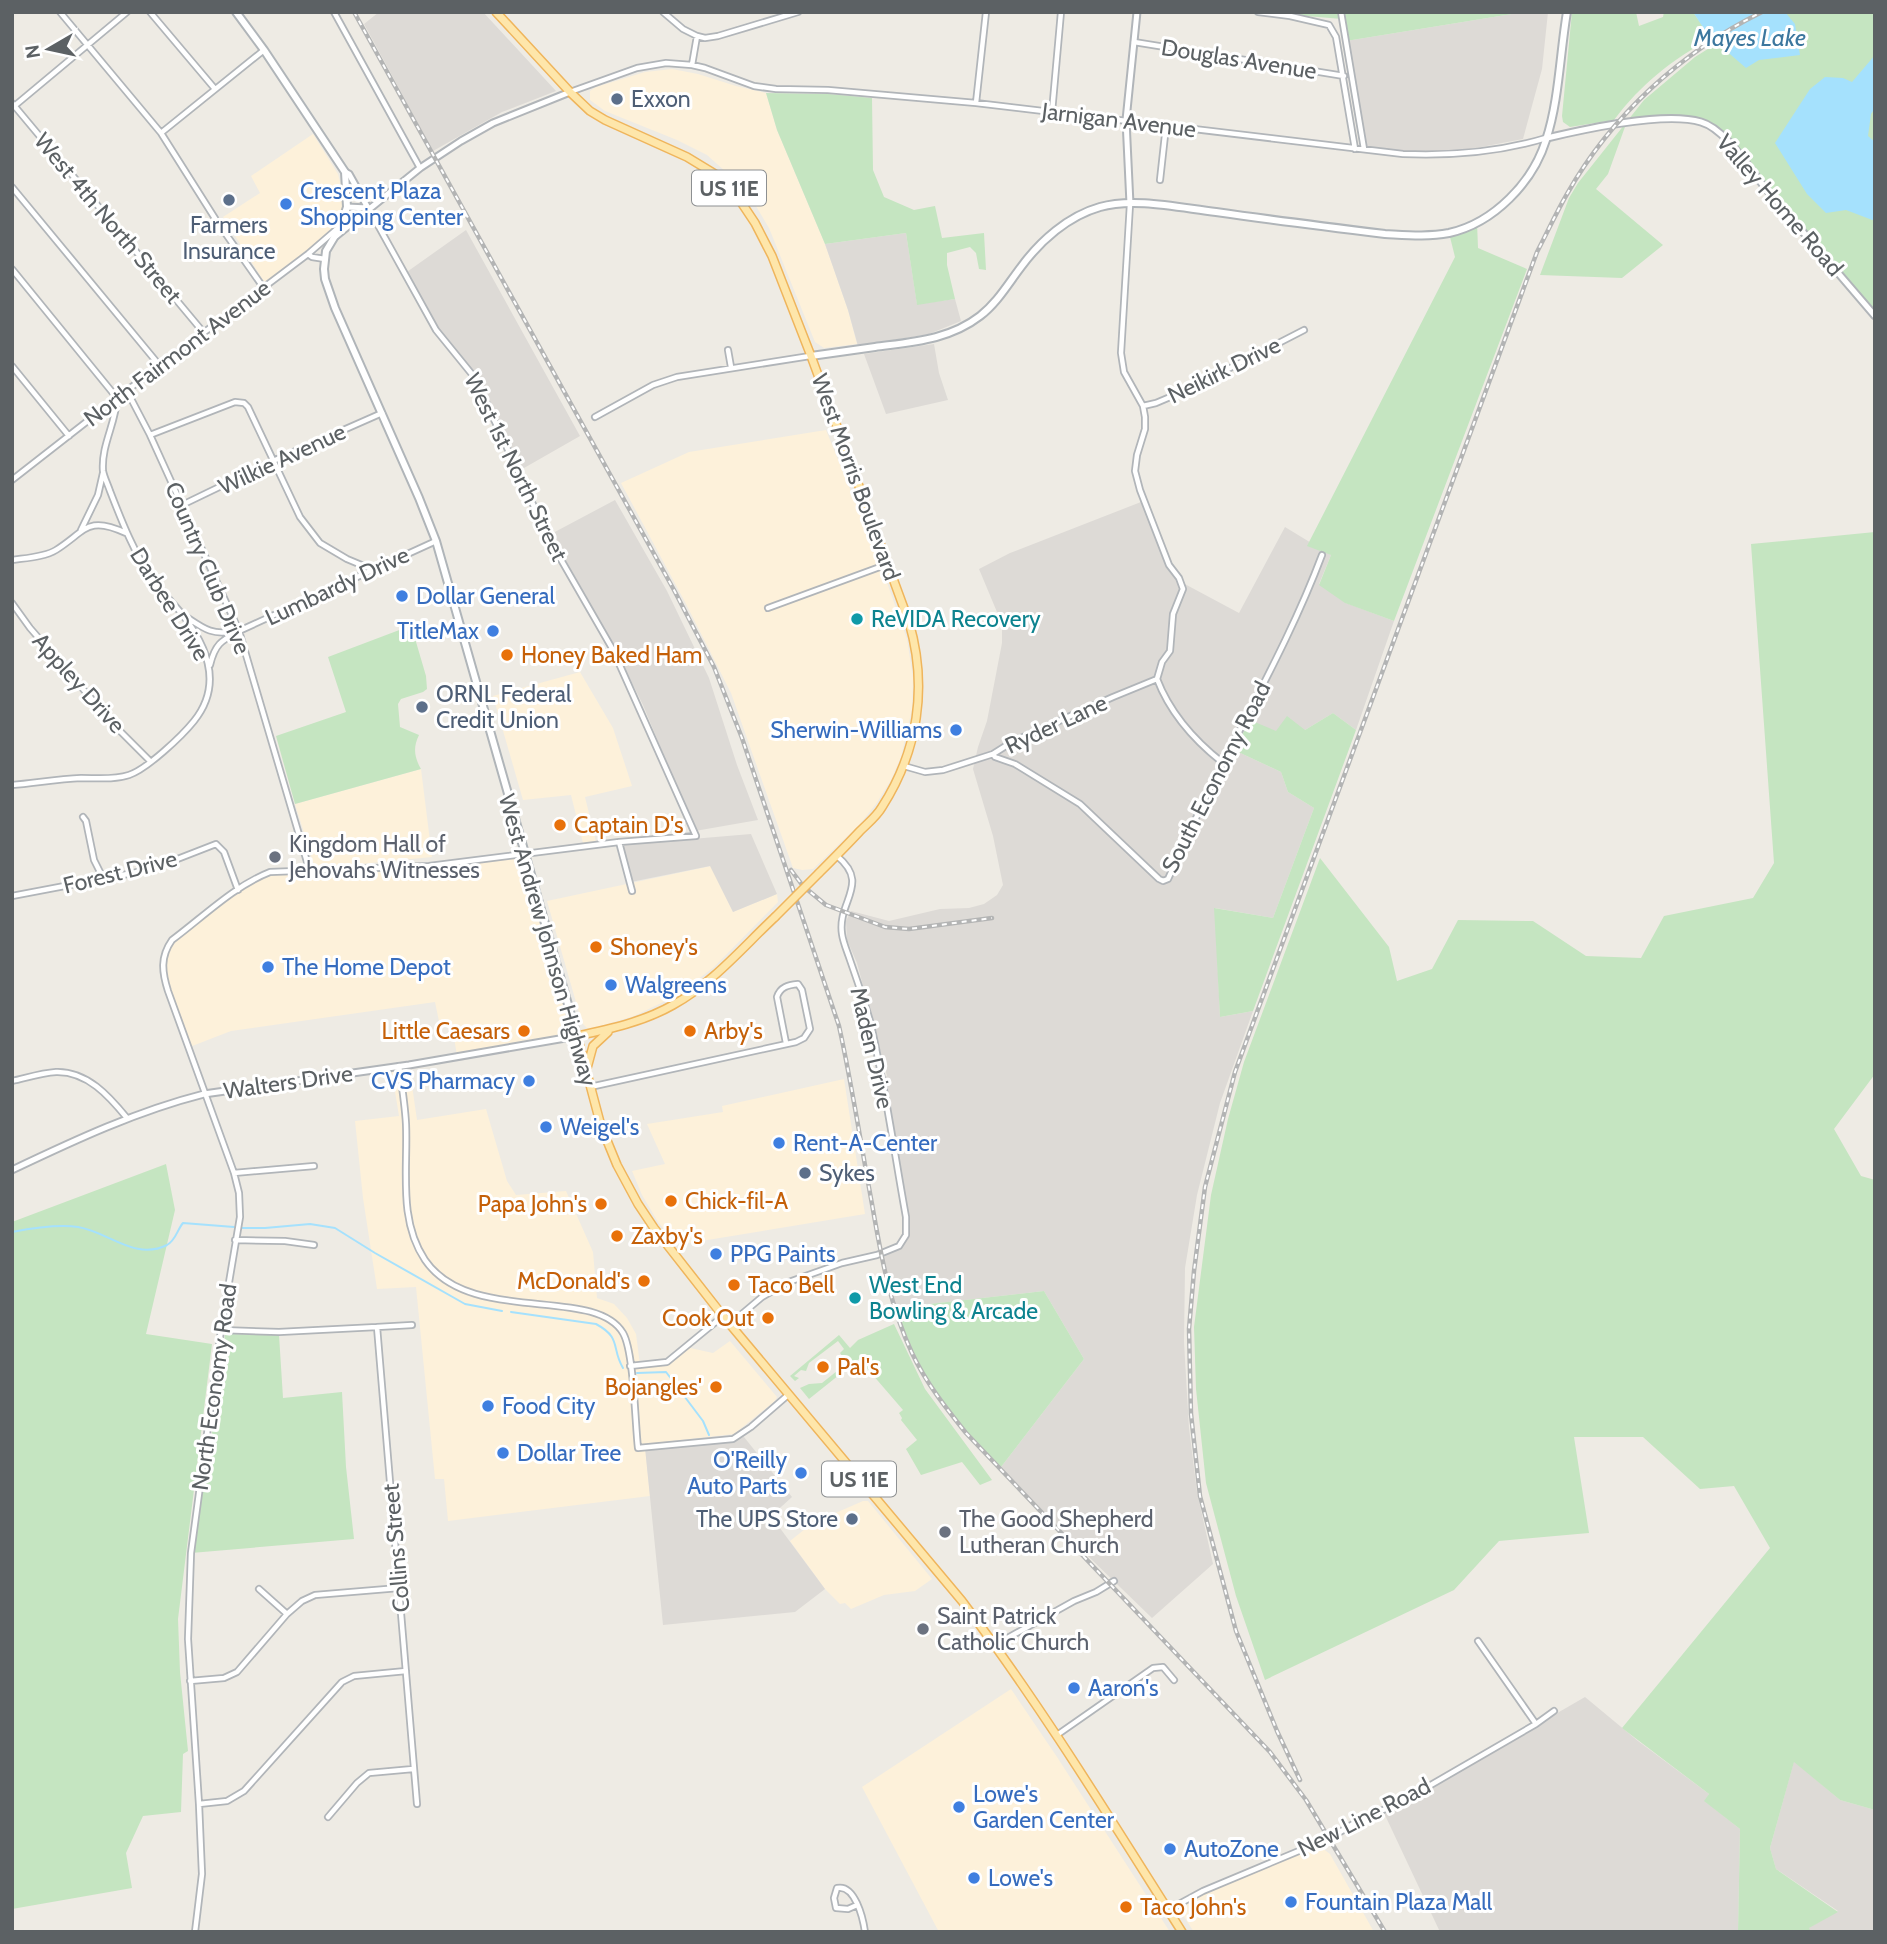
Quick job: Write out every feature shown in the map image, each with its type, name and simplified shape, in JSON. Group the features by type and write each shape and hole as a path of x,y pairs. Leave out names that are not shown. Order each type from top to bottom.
{"main road":[{"name":"West 1st North Street","path":"236,12 345,172"},
{"name":"West Morris Boulevard","path":"496,12 590,111 687,157 715,174 737,196 755,223 772,256 888,564 914,639 919,674 917,716 912,743 904,766 881,809 820,873 711,978 674,1005 631,1024 576,1036"},
{"path":"811,356 915,342 939,337 960,328 990,307 1035,249 1055,231 1100,207 1130,204 1173,207 1385,234 1449,233 1477,222 1509,199 1537,162 1547,138 1556,94 1567,12"},
{"name":"West Andrew Johnson Highway","path":"345,172 347,207 341,226 328,247 325,279 332,302 436,541 601,1126 617,1165 654,1228 730,1325 954,1591 995,1644 1182,1932"},
{"path":"586,1073 593,1046 612,1029"}],"street":[{"path":"60,12 161,133 263,288"},
{"path":"13,106 127,12"},
{"path":"150,12 215,89"},
{"path":"334,12 420,168"},
{"path":"663,12 683,29 705,38 798,12"},
{"path":"976,103 986,12"},
{"path":"1052,112 1061,12"},
{"path":"1137,12 1126,120 1130,204 1121,353 1124,372 1143,406 1145,429 1135,471 1142,497 1165,555 1183,589 1173,614 1170,651 1162,662 1157,680 1190,732 1223,762"},
{"path":"1258,12 1329,25 1336,37 1344,76 1354,149"},
{"path":"1341,12 1364,149"},
{"path":"692,65 696,36"},
{"name":"Douglas Avenue","path":"1133,42 1344,76"},
{"path":"161,133 264,50"},
{"name":"Jarnigan Avenue","path":"570,92 637,68 666,64 692,65 754,86 776,89 828,90 976,103 1403,154 1440,156 1547,138"},
{"path":"333,238 420,168 461,141 493,123 570,92"},
{"name":"West 4th North Street","path":"13,106 204,333"},
{"name":"Valley Home Road","path":"1547,138 1595,128 1661,120 1690,120 1708,124 1726,140 1875,316"},
{"path":"1160,180 1166,126"},
{"name":"West 1st North Street","path":"345,172 349,174 436,330 475,378 548,537 613,650 696,836"},
{"path":"12,187 160,366"},
{"path":"347,207 368,208"},
{"name":"North Fairmont Avenue","path":"13,479 341,226"},
{"path":"308,254 325,259"},
{"path":"12,269 117,398"},
{"name":"Neikirk Drive","path":"1143,406 1189,389 1304,330"},
{"path":"728,350 731,368"},
{"path":"595,417 653,385 677,377 811,356"},
{"path":"12,366 69,436"},
{"name":"Country Club Drive","path":"127,391 150,435 239,631 310,872"},
{"name":"Darbee Drive","path":"81,530 98,495 105,441 117,409 117,398"},
{"path":"150,435 235,402 244,403 300,517 320,542 347,559 371,569"},
{"name":"Wilkie Avenue","path":"182,505 382,413"},
{"name":"Darbee Drive","path":"12,785 80,778 113,778 131,774 165,750 187,730 200,713 211,681 210,666 199,640 183,615 153,580 127,533 103,472"},
{"name":"Darbee Drive","path":"12,560 54,552 81,530 94,524 110,525 127,533"},
{"name":"Lumbardy Drive","path":"239,631 436,541"},
{"name":"South Economy Road","path":"993,754 1015,764 1080,804 1159,879 1163,881 1168,878 1306,598 1322,555"},
{"path":"768,608 888,564"},
{"name":"Appley Drive","path":"12,603 30,628 116,727 150,761"},
{"path":"183,615 209,631 222,634 239,631"},
{"path":"210,666 213,652 220,642 239,631"},
{"name":"Ryder Lane","path":"904,766 925,772 943,770 993,754 1012,742 1157,680"},
{"path":"83,817 94,860 103,878"},
{"name":"North Economy Road","path":"195,1932 202,1874 188,1639 191,1553 221,1330 240,1217 239,1193 234,1173 163,974 166,949 172,940 238,890 270,872 429,866 619,842 696,836"},
{"path":"619,842 632,891"},
{"name":"Forest Drive","path":"12,896 133,873 216,844 224,852 238,890"},
{"name":"Maden Drive","path":"730,1325 762,1297 786,1283 842,1263 877,1255 899,1246 906,1235 906,1217 879,1062 869,1018 842,936 841,917 853,888 853,879 849,868 837,855"},
{"path":"590,1087 786,1044 804,1038 810,1029 802,990 798,984 784,987 777,997 786,1044"},
{"name":"Walters Drive","path":"12,1170 127,1118 204,1094 399,1066 576,1036"},
{"path":"399,1066 405,1109 406,1197 412,1228 426,1260 438,1274 464,1291 607,1316 626,1339 638,1448 733,1439 789,1394"},
{"path":"12,1081 54,1072 68,1073 100,1088 127,1118"},
{"path":"234,1173 314,1166"},
{"path":"235,1240 285,1241 314,1245"},
{"path":"630,1366 667,1362 723,1316"},
{"path":"221,1330 279,1332 412,1325"},
{"name":"Collins Street","path":"377,1327 417,1804"},
{"path":"995,1644 1114,1581"},
{"path":"190,1681 224,1678 237,1672 288,1614 302,1601 315,1595 398,1588"},
{"path":"260,1589 288,1614"},
{"path":"1478,1641 1535,1724"},
{"path":"1056,1736 1153,1668 1163,1667 1174,1680"},
{"path":"199,1804 227,1801 244,1791 342,1682 354,1676 406,1671"},
{"name":"New Line Road","path":"1168,1910 1203,1891 1330,1838 1363,1818 1398,1804 1554,1712"},
{"path":"328,1817 369,1773 413,1769"},
{"path":"857,1905 848,1909 836,1908 834,1898 837,1888 847,1888 857,1905 863,1918 865,1932"}],"shaded area":[{"path":"379,12 483,12 556,91 502,112 433,151 364,24"},
{"path":"1512,12 1548,12 1542,69 1523,139 1434,154 1364,149 1346,41"},
{"path":"672,69 766,93 777,130 825,244 857,344 824,348 815,342 769,228 750,196 726,172 707,155 605,111 590,100 590,91 596,87 645,72"},
{"path":"313,134 338,174 343,193 342,208 327,235 265,283 223,217 260,193 251,176"},
{"path":"466,230 580,436 517,472 475,378 436,330 404,274"},
{"path":"906,233 917,304 955,299 961,321 929,334 858,346 825,244"},
{"path":"934,344 939,373 948,400 886,414 864,354"},
{"path":"826,430 879,560 907,639 913,678 912,709 901,757 876,804 859,825 813,869 802,870 793,868 731,693 621,483 689,452"},
{"path":"615,500 667,591 709,678 758,820 695,831 643,705 608,635 551,534"},
{"path":"1141,502 1168,563 1176,569 1181,582 1239,613 1285,527 1331,555 1319,584 1346,603 1394,621 1356,730 1333,713 1305,730 1276,731 1234,750 1281,772 1288,792 1314,808 1273,918 1215,908 1220,1017 1253,1011 1220,1103 1197,1195 1185,1268 1184,1342 1189,1428 1197,1492 1213,1564 1152,1618 1060,1529 1001,1467 1084,1359 1044,1291 894,1308 880,1253 899,1246 906,1235 906,1216 882,1078 887,1076 857,963 847,940 846,921 851,911 889,921 940,909 969,908 984,904 997,895 1003,885 993,836 973,769 987,721 1002,643 1002,624 979,569 1010,553"},
{"path":"580,672 613,728 632,786 585,797 596,842 583,843 571,795 523,800 493,696"},
{"path":"421,769 432,857 319,868 314,865 295,804"},
{"path":"751,834 777,894 733,912 710,866 631,882 621,845"},
{"path":"524,854 577,1036 457,1056 452,1025 440,1026 435,1002 231,1031 187,1048 163,974 166,949 172,940 238,890 270,872 429,866"},
{"path":"711,866 733,912 777,894 778,902 714,967 676,996 634,1016 587,1028 582,1023 547,901"},
{"path":"409,1065 417,1120 486,1109 507,1181 516,1195 566,1191 593,1252 597,1298 614,1304 627,1318 636,1334 640,1365 667,1362 686,1347 713,1353 730,1341 777,1397 775,1401 734,1434 645,1444 650,1496 448,1521 444,1479 435,1479 416,1287 377,1289 355,1121 399,1116 391,1067"},
{"path":"844,1079 865,1214 677,1245 658,1222 632,1171 665,1164 647,1124 723,1112 722,1106"},
{"path":"744,1437 792,1497 771,1516 825,1589 795,1612 663,1625 645,1448"},
{"path":"868,1501 932,1579 915,1591 884,1595 851,1609 845,1603 840,1604 825,1589 790,1541 805,1529 823,1527 824,1518"},
{"path":"1011,1689 1170,1932 939,1932 862,1787"},
{"path":"1585,1697 1709,1794 1705,1801 1740,1829 1738,1932 1440,1932 1384,1813"},
{"path":"1794,1761 1840,1800 1875,1810 1875,1932 1811,1932 1808,1928 1838,1911 1776,1869 1770,1848"},
{"path":"1318,1845 1330,1854 1374,1932 1194,1932 1177,1906"}],"green space":[{"path":"1258,12 1512,14 1346,41 1342,19"},
{"path":"1572,12 1636,12 1639,26 1663,17 1664,12 1693,12 1711,38 1658,74 1635,95 1614,120 1570,127 1563,122 1562,116"},
{"path":"1771,12 1875,12 1875,316 1714,128 1690,119 1626,124 1608,174 1596,189 1663,245 1622,278 1540,275 1569,198 1644,100 1695,57"},
{"path":"766,93 872,98 873,170 884,197 914,210 935,206 942,238 984,233 986,270 979,269 976,253 970,247 947,253 955,299 917,305 906,233 825,244 777,130"},
{"path":"1477,222 1478,248 1527,269 1394,621 1345,603 1319,585 1331,555 1307,546 1455,257 1449,233"},
{"path":"1875,532 1875,1074 1834,1129 1861,1176 1875,1180 1875,1810 1840,1800 1794,1762 1770,1848 1776,1869 1838,1912 1809,1928 1811,1932 1738,1932 1740,1829 1704,1801 1709,1794 1622,1728 1770,1548 1734,1486 1700,1489 1643,1437 1574,1437 1589,1533 1499,1541 1454,1590 1265,1680 1236,1596 1206,1483 1196,1389 1194,1327 1211,1195 1228,1119 1244,1062 1320,858 1389,947 1397,981 1432,969 1458,920 1533,921 1586,956 1641,958 1664,916 1753,898 1774,863 1751,544"},
{"path":"402,629 414,635 426,676 427,689 401,699 398,704 400,727 419,735 415,752 421,769 295,804 276,736 346,712 328,657"},
{"path":"1333,713 1356,730 1253,1011 1220,1017 1214,908 1273,918 1314,808 1288,792 1281,772 1234,750 1250,720 1276,731 1287,716 1305,730"},
{"path":"166,1164 175,1210 146,1334 212,1344 178,1619 188,1751 183,1754 181,1812 143,1816 126,1853 132,1888 12,1909 12,1222"},
{"path":"1044,1291 1084,1359 1001,1467 992,1461 946,1408 912,1353 894,1308"},
{"path":"894,1324 925,1389 992,1480 980,1485 962,1462 921,1475 906,1449 917,1440 901,1420 899,1413 903,1410 859,1359 809,1399 800,1388 822,1383 847,1363 840,1353 844,1349 838,1341 809,1363 806,1371 801,1370 794,1376 799,1378 795,1381 790,1376 839,1335 850,1348 858,1340"},
{"path":"225,1334 279,1335 283,1398 342,1392 346,1467 354,1539 191,1553 201,1478 206,1477"}],"water":[{"name":"Mayes Lake","path":"1693,12 1785,12 1795,24 1800,55 1759,60 1746,68 1708,35"},
{"path":"1875,55 1875,108 1871,114 1868,136 1875,142 1875,221 1846,210 1826,213 1807,194 1775,143 1810,89 1825,77 1843,78 1852,82"}],"waterway":[{"path":"12,1232 54,1226 78,1227 144,1250 167,1245 183,1223 234,1227"},
{"path":"242,1228 310,1224 335,1228 465,1304 502,1311"},
{"path":"511,1312 596,1324 610,1334 623,1368"},
{"path":"637,1373 666,1372 703,1421 709,1435"}],"railway":[{"path":"354,12 714,667 742,738 839,1026 887,1280 904,1335 918,1364 937,1395 966,1433 1270,1752 1306,1800 1385,1932"},
{"path":"1300,1780 1236,1631 1200,1496 1191,1414 1189,1329 1194,1271 1205,1187 1235,1072 1537,252 1585,165 1627,113 1676,67 1704,46 1762,12"},
{"path":"791,870 803,886 826,905 885,927 909,929 992,918"}],"place":[{"name":"Exxon","path":"617,99"},
{"name":"Farmers Insurance","path":"229,200"},
{"name":"Crescent Plaza Shopping Center","path":"286,204"},
{"name":"Dollar General","path":"402,596"},
{"name":"ReVIDA Recovery","path":"857,619"},
{"name":"TitleMax","path":"493,631"},
{"name":"Honey Baked Ham","path":"507,655"},
{"name":"ORNL Federal Credit Union","path":"422,707"},
{"name":"Sherwin-Williams","path":"956,730"},
{"name":"Captain D's","path":"560,825"},
{"name":"Kingdom Hall of Jehovahs Witnesses","path":"275,857"},
{"name":"Shoney's","path":"596,947"},
{"name":"The Home Depot","path":"268,967"},
{"name":"Walgreens","path":"611,985"},
{"name":"Little Caesars","path":"524,1031"},
{"name":"Arby's","path":"690,1031"},
{"name":"CVS Pharmacy","path":"529,1081"},
{"name":"Weigel's","path":"546,1127"},
{"name":"Rent-A-Center","path":"779,1143"},
{"name":"Sykes","path":"805,1173"},
{"name":"Chick-fil-A","path":"671,1201"},
{"name":"Papa John's","path":"601,1204"},
{"name":"Zaxby's","path":"617,1236"},
{"name":"PPG Paints","path":"716,1254"},
{"name":"McDonald's","path":"644,1281"},
{"name":"Taco Bell","path":"734,1285"},
{"name":"West End Bowling & Arcade","path":"855,1298"},
{"name":"Cook Out","path":"768,1318"},
{"name":"Pal's","path":"823,1367"},
{"name":"Bojangles'","path":"716,1387"},
{"name":"Food City","path":"488,1406"},
{"name":"Dollar Tree","path":"503,1453"},
{"name":"O'Reilly Auto Parts","path":"801,1473"},
{"name":"The UPS Store","path":"852,1519"},
{"name":"The Good Shepherd Lutheran Church","path":"945,1532"},
{"name":"Saint Patrick Catholic Church","path":"923,1629"},
{"name":"Aaron's","path":"1074,1688"},
{"name":"Lowe's Garden Center","path":"959,1807"},
{"name":"AutoZone","path":"1170,1849"},
{"name":"Lowe's","path":"974,1878"},
{"name":"Fountain Plaza Mall","path":"1291,1902"},
{"name":"Taco John's","path":"1126,1907"}]}
